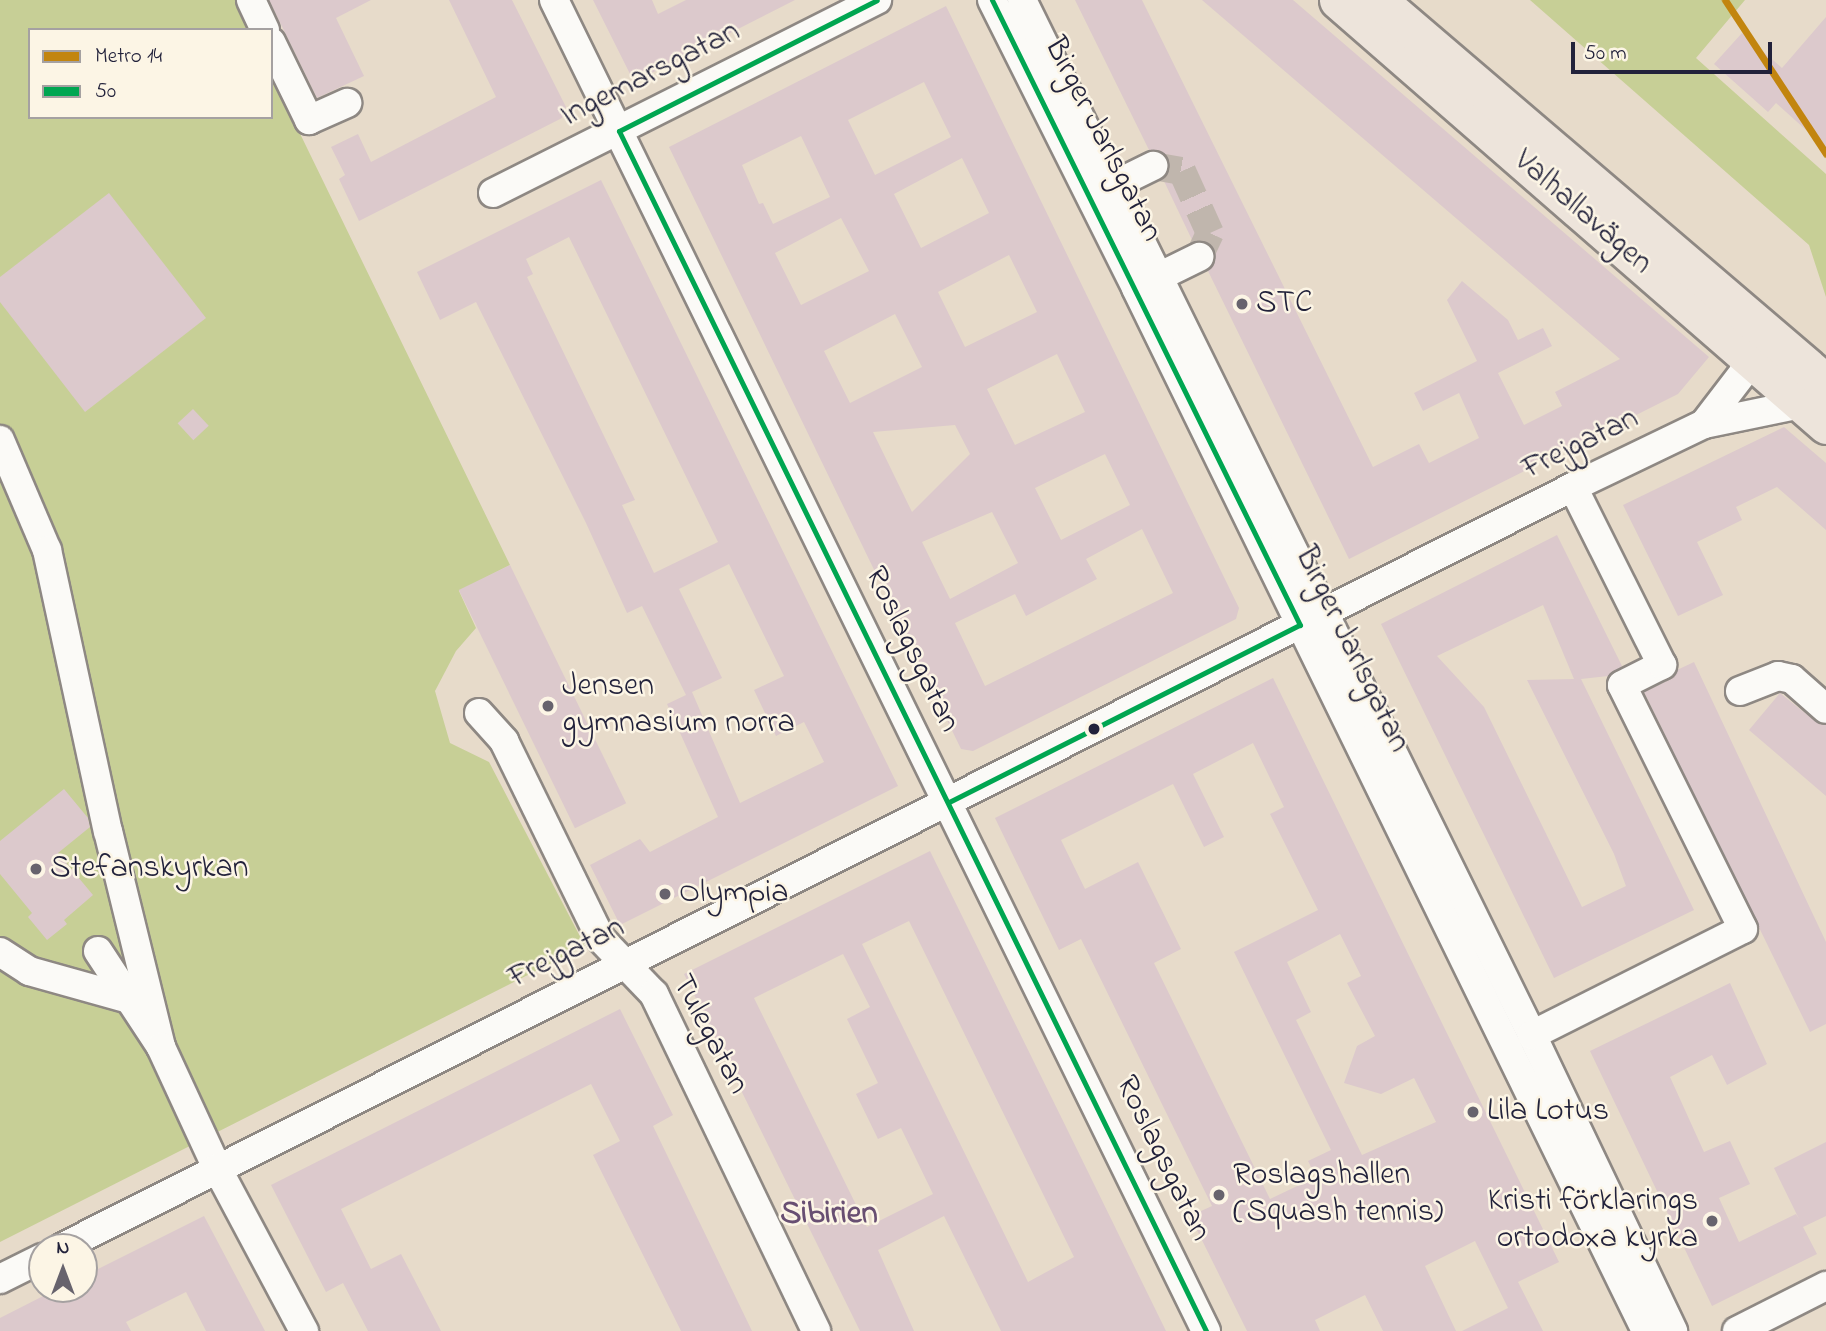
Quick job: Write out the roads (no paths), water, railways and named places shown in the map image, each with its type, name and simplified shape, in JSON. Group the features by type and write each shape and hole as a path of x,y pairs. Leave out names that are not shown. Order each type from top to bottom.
{"main road":[{"name":"Valhallavägen","path":"1338,0 1748,358 1818,404"},
{"name":"Valhallavägen","path":"1378,0 1818,404"}],"street":[{"path":"251,0 264,28"},
{"name":"Roslagsgatan","path":"554,0 1206,1331"},
{"name":"Ingemarsgatan","path":"493,193 877,0"},
{"name":"Birger Jarlsgatan","path":"992,0 1102,191"},
{"name":"Birger Jarlsgatan","path":"1022,0 1102,191 1312,619 1646,1331"},
{"path":"273,47 309,120 347,103"},
{"path":"1102,191 1153,166"},
{"path":"1147,282 1199,257"},
{"name":"Frejgatan","path":"1704,424 1743,373 1748,358"},
{"name":"Frejgatan","path":"90,1233 1573,487 1704,424 1818,404"},
{"path":"0,440 47,550 108,831 162,1047"},
{"path":"1532,1035 1743,929 1622,685 1662,664 1573,487"},
{"name":"Birger Jarlsgatan","path":"1312,619 1532,1035 1673,1331"},
{"path":"1740,691 1778,676 1792,679 1826,709"},
{"name":"Tulegatan","path":"479,713 504,741 601,939 654,994 816,1331"},
{"path":"98,951 162,1047 217,1168 304,1331"},
{"path":"0,952 29,971 129,999"},
{"path":"0,1279 28,1265"},
{"path":"1737,1331 1826,1286"}],"tunnel":[{"path":"1153,166 1182,171 1210,233 1199,257"}],"metro line":[{"name":"14","path":"1725,0 1826,154"}],"place":[{"name":"STC","path":"1242,304"},
{"name":"Jensen gymnasium norra","path":"548,706"},
{"name":"Stefanskyrkan","path":"36,869"},
{"name":"Olympia","path":"665,894"},
{"name":"Lila Lotus","path":"1473,1112"},
{"name":"Roslagshallen (Squash tennis)","path":"1219,1195"},
{"name":"Kristi förklarings ortodoxa kyrka","path":"1712,1221"}],"district":[{"name":"Sibirien","path":"829,1215"}]}
